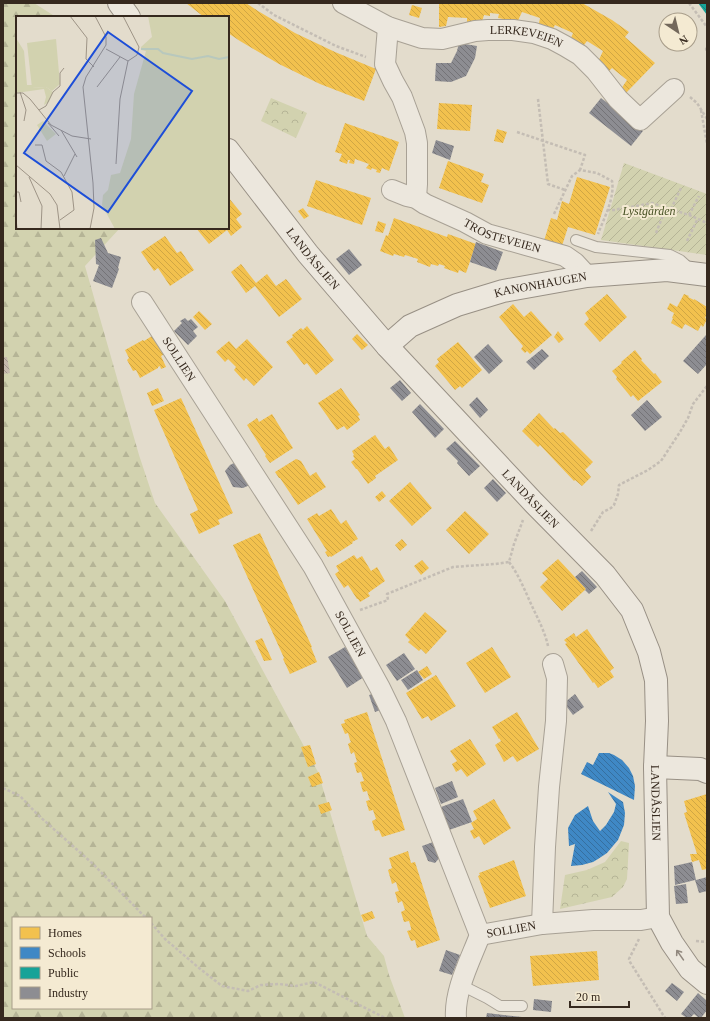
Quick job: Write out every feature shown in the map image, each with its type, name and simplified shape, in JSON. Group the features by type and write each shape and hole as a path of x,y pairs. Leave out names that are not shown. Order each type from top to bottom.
{"street":[{"path":"119,3 128,16"},
{"name":"LERKEVEIEN","path":"343,3 388,26 422,38 442,39 488,30 513,30 540,35 565,46 580,55 596,71 618,99 640,120 674,89"},
{"path":"388,26 385,64 402,96 415,132 417,143 416,198"},
{"name":"LANDÅSLIEN","path":"229,151 308,254 387,346 534,503 606,575 632,610 649,652 656,680 658,721 655,767 658,917"},
{"name":"TROSTEVEIEN","path":"392,190 416,198 425,204 465,222 487,234 565,256 575,263 587,276"},
{"name":"KANONHAUGEN","path":"387,346 410,326 457,305 503,291 587,276 667,270 701,274"},
{"name":"SOLLIEN","path":"142,302 313,566 380,688 396,721 480,935 542,924 593,920 641,920 658,917"},
{"name":"SOLLIEN","path":"542,924 548,802 556,721 557,678 553,664"},
{"path":"655,767 700,769 707,772"},
{"path":"658,917 672,943 690,969 707,983"},
{"path":"456,1018 455,1008 461,985 480,935"}],"lane":[{"path":"576,240 594,246 670,255 701,274"},
{"path":"461,985 500,1006 522,1006"}],"path":[{"path":"258,3 274,15 336,46 385,64"},
{"path":"690,3 707,27"},
{"path":"538,99 548,184 565,190"},
{"path":"700,108 707,144"},
{"path":"517,132 585,154 580,170 572,176 554,214"},
{"path":"580,170 597,173 612,181 613,187 611,197 594,246"},
{"path":"671,209 681,188"},
{"path":"689,215 698,196"},
{"path":"607,210 616,210 626,206 631,207 652,203 689,215 697,220 707,223"},
{"path":"656,232 666,208"},
{"path":"687,240 697,220"},
{"path":"579,547 603,512 614,505 618,494 619,485 648,470 660,461 680,432 688,418 693,404 707,386"},
{"path":"509,562 521,524"},
{"path":"342,618 388,600 387,594 453,567 509,562"},
{"path":"509,562 522,583 545,635 553,664"},
{"path":"3,788 20,796 38,815 93,864 145,917"},
{"path":"152,925 199,968 222,986 248,991 261,985 279,984 296,986 314,982 385,1018"},
{"path":"640,939 629,959 665,1018"}],"green space":[{"path":"3,3 34,3 54,16 16,16 16,229 119,229 85,266 139,455 155,503 225,601 318,772 367,936 384,956 389,975 405,1018 3,1018"},
{"path":"271,98 307,113 296,138 261,121"},
{"name":"Lystgården","path":"624,163 707,194 707,255 601,240"},
{"path":"621,841 629,843 627,879 623,887 612,897 560,909 565,875 587,870 605,862"}],"building: Homes":[{"path":"186,3 246,3 295,33 376,69 364,101 320,84 279,64 240,41 229,34 229,16 203,16"},
{"path":"439,3 582,3 612,20 629,32 625,37 655,63 626,93 621,89 627,80 612,68 608,72 597,64 603,51 587,41 581,49 569,43 573,33 555,25 550,34 538,28 540,18 522,12 516,25 503,22 503,19 498,18 499,14 490,13 490,16 484,15 481,25 467,24 467,18 448,17 446,26 439,27"},
{"path":"412,5 422,8 419,18 409,15"},
{"path":"439,103 472,105 470,131 437,129"},
{"path":"345,123 399,142 389,171 382,168 380,173 376,172 377,170 366,168 369,164 355,159 354,164 349,163 350,160 348,160 347,164 339,161 342,154 335,152"},
{"path":"497,129 507,132 503,143 494,141"},
{"path":"448,161 484,174 481,182 489,185 482,203 439,188"},
{"path":"577,177 610,187 595,235 568,227 561,249 543,244 551,218 557,220 562,201 569,204"},
{"path":"316,180 371,198 362,225 307,206"},
{"path":"229,198 242,214 236,219 242,227 231,236 227,230 209,244 197,229 229,229"},
{"path":"303,208 309,216 304,219 298,211"},
{"path":"394,218 447,237 448,234 476,244 466,273 459,270 458,273 444,268 445,266 439,264 438,266 431,264 430,267 417,262 418,259 405,255 404,257 394,254 393,256 380,251 386,235 388,236"},
{"path":"378,221 386,224 383,233 375,231"},
{"path":"165,236 177,253 181,251 194,270 170,286 158,268 154,271 141,252"},
{"path":"241,264 256,283 267,274 276,286 286,279 302,299 279,317 255,286 246,293 231,272"},
{"path":"607,294 627,317 600,342 584,324 589,319 585,313"},
{"path":"684,294 707,307 707,314 705,318 707,319 703,327 701,325 698,331 685,324 682,329 671,323 674,313 667,309 670,303 677,307"},
{"path":"513,304 524,317 531,311 552,335 530,354 527,351 525,353 521,349 523,346 499,317"},
{"path":"199,311 212,324 205,330 193,317"},
{"path":"307,326 334,360 316,375 307,363 304,365 286,342 301,328 303,330"},
{"path":"160,331 170,351 161,356 166,367 161,369 160,366 140,378 136,370 133,371 127,360 129,358 125,350"},
{"path":"558,331 564,339 559,343 554,337"},
{"path":"357,334 368,345 362,350 352,339"},
{"path":"247,339 273,367 254,386 246,378 244,381 234,370 236,367 228,359 225,362 216,352 229,341 236,349"},
{"path":"458,342 482,370 462,388 460,386 455,390 435,366 439,362 437,359"},
{"path":"635,350 642,359 641,360 662,382 638,401 633,395 631,397 616,379 617,377 612,371"},
{"path":"158,388 164,401 152,406 147,393"},
{"path":"341,388 360,415 358,416 360,420 347,430 344,426 337,430 318,403"},
{"path":"181,398 233,513 218,520 220,524 199,534 190,514 198,510 154,410"},
{"path":"539,413 554,429 555,428 560,433 563,432 593,462 585,470 591,477 582,486 575,480 574,481 540,445 538,447 522,431"},
{"path":"272,414 293,448 270,463 247,425 257,418 259,422"},
{"path":"375,435 385,449 389,446 398,460 375,476 376,478 368,484 351,462 355,459 352,451"},
{"path":"296,459 301,461 310,476 316,472 326,487 298,505 275,472"},
{"path":"410,482 432,508 412,526 389,501"},
{"path":"382,491 386,496 379,502 375,497"},
{"path":"331,509 341,524 346,520 358,539 331,557 328,557 325,552 327,551 307,519 317,513 319,516"},
{"path":"465,511 489,534 469,554 446,530"},
{"path":"260,533 312,647 317,662 290,674 233,545"},
{"path":"402,539 407,545 400,551 395,545"},
{"path":"354,555 357,559 362,556 371,571 377,567 385,581 368,593 370,596 360,602 348,585 344,588 335,574 339,571 336,566"},
{"path":"558,559 586,589 562,611 540,587 548,579 542,573"},
{"path":"422,560 429,568 421,575 414,566"},
{"path":"425,612 447,631 426,654 421,649 419,651 408,642 410,640 405,635"},
{"path":"587,629 614,668 610,671 614,677 598,688 565,644 567,643 564,640 574,633 576,637"},
{"path":"262,638 272,660 264,661 255,641"},
{"path":"492,647 511,677 485,693 466,663"},
{"path":"427,666 432,674 424,679 418,672"},
{"path":"436,675 456,706 431,721 428,716 422,719 406,693"},
{"path":"367,712 405,830 382,837 379,830 375,831 372,821 376,819 373,810 369,811 366,801 370,800 367,791 363,792 360,782 364,781 361,772 357,773 354,763 357,762 354,752 351,754 348,744 351,742 348,733 345,734 341,724 345,723 344,720"},
{"path":"517,712 539,749 517,762 513,756 504,762 495,745 501,741 492,727"},
{"path":"470,739 486,764 467,777 461,769 456,772 452,764 457,761 450,751"},
{"path":"310,745 316,764 308,767 301,747"},
{"path":"319,772 323,783 312,787 308,777"},
{"path":"707,794 707,869 702,870 699,860 692,862 690,854 697,854 684,813 687,812 684,801"},
{"path":"494,799 511,828 484,845 479,836 474,839 470,831 474,829 471,823 477,819 473,811"},
{"path":"329,802 332,810 321,814 318,805"},
{"path":"408,851 411,863 415,862 440,940 417,948 415,940 411,941 407,931 411,930 409,921 404,922 401,912 405,910 402,901 398,903 395,892 399,891 396,882 392,884 388,870 392,868 389,858"},
{"path":"514,860 526,896 490,908 478,876 480,875 479,873"},
{"path":"372,911 375,918 364,922 361,915"},
{"path":"597,951 599,980 533,986 530,956"}],"building: Schools":[{"path":"599,753 609,753 614,755 622,760 629,768 633,776 635,786 634,800 581,774 587,762 593,765"},
{"path":"608,792 623,802 625,813 624,825 618,840 607,853 593,862 571,866 575,844 569,846 568,828 575,815 588,806 593,821 600,831 606,825 614,812 616,804"}],"building: Public":[{"path":"698,3 707,3 707,15"}],"building: Industry":[{"path":"459,43 477,46 475,58 466,76 451,82 435,81 436,63 451,63"},
{"path":"601,98 643,131 631,146 589,113"},
{"path":"436,140 454,146 450,160 432,153"},
{"path":"101,238 108,253 121,257 119,269 112,288 93,281 99,265 96,264 95,240"},
{"path":"476,242 503,252 496,271 470,262"},
{"path":"349,249 362,265 349,275 336,259"},
{"path":"185,318 188,321 191,319 198,327 193,331 197,336 188,345 174,331 182,323 180,321"},
{"path":"706,335 707,364 698,374 683,361"},
{"path":"488,344 503,361 489,374 474,357"},
{"path":"542,349 549,356 534,370 526,362"},
{"path":"400,380 411,393 402,401 390,388"},
{"path":"477,397 488,410 480,418 469,405"},
{"path":"647,400 662,417 645,431 631,415"},
{"path":"420,404 444,429 435,438 412,412"},
{"path":"455,441 480,466 469,476 457,463 458,461 446,449"},
{"path":"238,461 252,484 243,488 233,487 225,471 230,465"},
{"path":"493,479 506,493 497,502 484,488"},
{"path":"582,571 597,587 589,594 575,577"},
{"path":"345,647 364,677 347,688 328,657"},
{"path":"404,653 415,669 397,681 386,665"},
{"path":"417,670 423,680 408,690 401,680"},
{"path":"380,692 386,708 375,712 369,695"},
{"path":"575,694 584,707 573,715 564,703"},
{"path":"452,781 458,797 441,804 435,788"},
{"path":"463,799 472,822 449,830 441,807"},
{"path":"436,841 442,855 435,863 428,861 422,846"},
{"path":"692,862 696,880 707,877 707,891 699,893 695,880 675,885 674,866"},
{"path":"686,884 688,903 676,904 674,886"},
{"path":"446,950 460,955 452,975 439,971"},
{"path":"672,983 684,992 677,1001 665,991"},
{"path":"698,993 707,1001 707,1010 701,1018 694,1014 690,1018 687,1018 681,1014"},
{"path":"534,999 552,1001 551,1012 533,1010"},
{"path":"487,1013 522,1017 522,1018 486,1018"}],"building: Other":[{"path":"3,357 7,357 10,373 3,374"}]}
